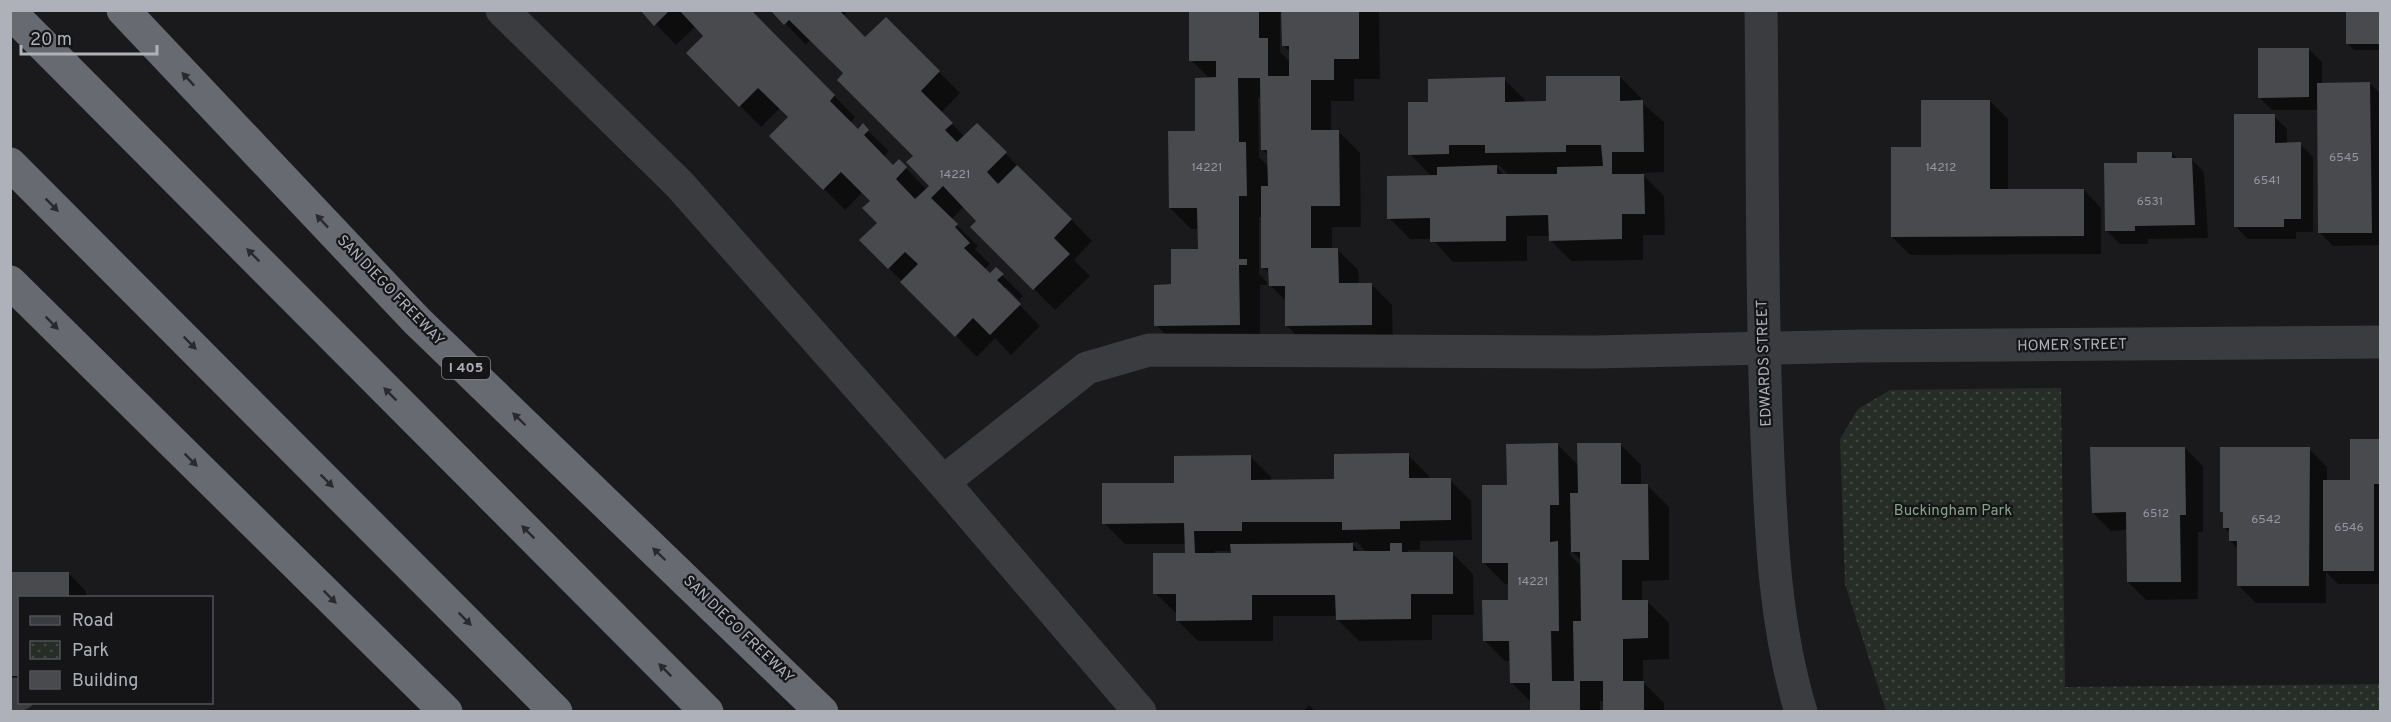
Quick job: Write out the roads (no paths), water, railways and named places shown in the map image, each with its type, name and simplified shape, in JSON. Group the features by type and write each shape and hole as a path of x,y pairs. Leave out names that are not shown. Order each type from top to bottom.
{"highway":[{"name":"SAN DIEGO FREEWAY","path":"123,10 417,321 822,711"},
{"path":"10,12 707,711"},
{"path":"10,164 556,711"},
{"path":"10,282 447,711"}],"street":[{"path":"502,10 680,185 943,482 1140,711"},
{"name":"EDWARDS STREET","path":"1761,10 1764,349 1769,481 1779,613 1792,681 1802,711"},
{"name":"HOMER STREET","path":"943,482 1087,368 1149,350 1593,352 2380,342"}],"park label":[{"name":"Buckingham Park","path":"1953,511"}]}
